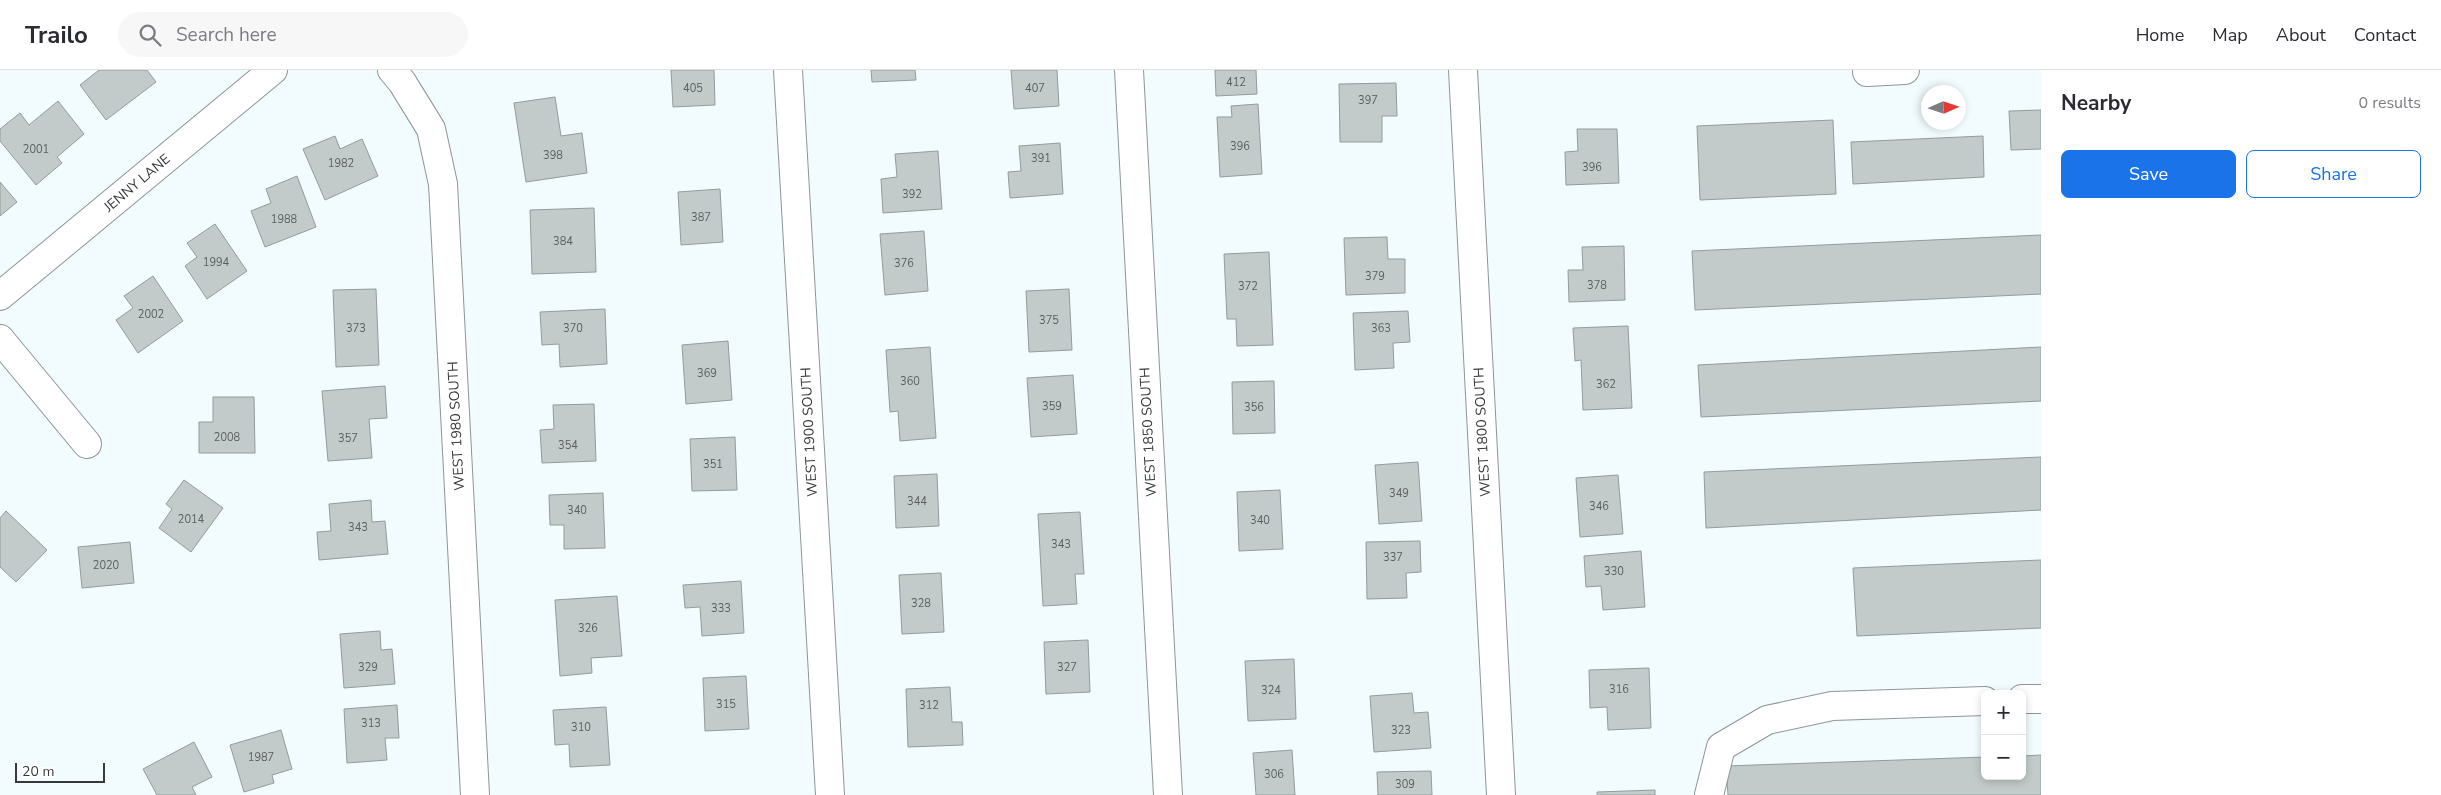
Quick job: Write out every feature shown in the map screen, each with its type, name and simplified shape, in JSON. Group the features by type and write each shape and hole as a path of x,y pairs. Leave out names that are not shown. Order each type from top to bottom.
{"street":[{"name":"JENNY LANE","path":"0,296 273,70"},
{"name":"WEST 1980 SOUTH","path":"392,70 402,82 430,130 443,184 475,795"},
{"name":"WEST 1900 SOUTH","path":"788,70 830,795"},
{"name":"WEST 1850 SOUTH","path":"1129,70 1168,795"},
{"name":"WEST 1800 SOUTH","path":"1463,70 1501,795"},
{"path":"1866,72 1904,70"},
{"path":"0,339 87,444"},
{"path":"2026,699 2041,699"},
{"path":"1709,795 1721,747 1767,720 1832,706 1981,701"}],"building":[{"path":"99,70 147,70 156,82 106,120 80,85"},
{"path":"671,70 714,70 715,105 673,107"},
{"path":"871,70 915,70 916,80 872,82"},
{"path":"1011,70 1057,70 1059,106 1014,109"},
{"path":"1215,70 1256,70 1257,94 1216,96"},
{"path":"1396,83 1397,116 1382,116 1382,142 1340,142 1339,84"},
{"path":"555,97 561,136 582,133 587,173 526,182 514,103"},
{"path":"58,101 84,134 57,157 62,163 36,185 0,141 0,129 20,113 29,125"},
{"path":"1258,104 1262,174 1220,177 1217,117 1232,117 1231,106"},
{"path":"2041,110 2041,149 2011,150 2009,111"},
{"path":"1833,120 1836,194 1700,200 1697,126"},
{"path":"1577,129 1617,129 1619,183 1566,185 1565,152 1578,151"},
{"path":"335,136 340,149 362,139 378,176 325,200 303,149"},
{"path":"1983,136 1984,177 1853,184 1851,142"},
{"path":"1060,143 1063,194 1010,198 1008,172 1021,171 1019,146"},
{"path":"938,151 942,209 883,213 881,179 897,177 895,154"},
{"path":"297,176 316,227 265,247 251,211 271,203 266,189"},
{"path":"0,182 17,202 0,216"},
{"path":"720,189 723,242 681,245 678,192"},
{"path":"594,208 596,272 532,274 530,210"},
{"path":"215,224 247,271 207,299 185,266 197,257 187,243"},
{"path":"924,231 928,291 885,295 880,234"},
{"path":"2041,235 2041,294 1695,310 1692,251"},
{"path":"1387,237 1388,259 1405,259 1405,293 1346,295 1344,238"},
{"path":"1624,246 1625,300 1569,302 1568,270 1583,270 1582,247"},
{"path":"1269,252 1273,345 1237,346 1236,319 1227,319 1224,254"},
{"path":"153,276 183,321 138,353 116,320 133,308 124,296"},
{"path":"376,289 379,365 336,367 333,290"},
{"path":"1069,289 1072,350 1029,352 1026,291"},
{"path":"605,309 607,364 560,367 559,344 542,345 540,312"},
{"path":"1408,311 1410,342 1393,343 1394,368 1355,370 1353,313"},
{"path":"1628,326 1632,408 1583,410 1581,360 1575,361 1573,328"},
{"path":"728,341 732,400 686,404 682,345"},
{"path":"930,347 936,438 900,441 898,411 890,412 886,350"},
{"path":"2041,347 2041,401 1701,417 1698,365"},
{"path":"1073,375 1077,434 1031,437 1027,378"},
{"path":"1274,381 1275,433 1233,434 1232,382"},
{"path":"385,386 387,418 369,419 372,458 328,461 322,391"},
{"path":"213,397 254,397 255,453 199,453 199,422 213,422"},
{"path":"594,404 596,461 542,463 540,430 554,429 553,405"},
{"path":"735,437 737,490 692,491 690,439"},
{"path":"2041,457 2041,510 1706,528 1704,472"},
{"path":"1418,462 1422,521 1379,524 1375,465"},
{"path":"937,474 939,526 896,528 894,476"},
{"path":"1618,475 1623,534 1580,537 1576,478"},
{"path":"184,480 223,508 191,552 159,528 172,509 166,504"},
{"path":"1280,490 1283,549 1239,551 1237,492"},
{"path":"603,493 605,548 564,549 564,525 550,525 549,495"},
{"path":"371,500 372,522 385,521 388,554 319,560 317,532 331,531 329,504"},
{"path":"6,511 47,550 16,582 0,567 0,518"},
{"path":"1080,512 1084,574 1075,574 1077,604 1043,606 1038,514"},
{"path":"1420,541 1421,572 1406,573 1407,598 1367,599 1366,542"},
{"path":"130,542 134,583 82,588 78,547"},
{"path":"1641,551 1645,607 1603,610 1601,586 1586,587 1584,556"},
{"path":"2041,560 2041,628 1857,636 1853,568"},
{"path":"941,573 944,632 902,634 899,575"},
{"path":"741,581 744,633 702,636 700,607 685,608 683,585"},
{"path":"617,596 622,656 591,658 592,673 560,676 555,600"},
{"path":"380,631 381,650 392,649 395,684 344,688 340,634"},
{"path":"1088,640 1090,692 1046,694 1044,642"},
{"path":"1294,659 1296,719 1248,721 1245,661"},
{"path":"1649,668 1651,728 1608,730 1607,707 1590,708 1589,670"},
{"path":"746,676 749,729 705,731 703,678"},
{"path":"950,687 952,722 962,722 963,745 908,747 906,689"},
{"path":"1412,693 1414,713 1428,712 1431,748 1374,752 1370,696"},
{"path":"397,705 399,738 385,738 387,760 347,763 344,709"},
{"path":"606,707 610,765 570,767 569,744 555,745 553,710"},
{"path":"281,730 292,769 272,775 274,783 244,792 230,745"},
{"path":"194,742 212,777 192,787 196,795 157,795 143,769"},
{"path":"1292,750 1295,795 1256,795 1253,753"},
{"path":"2041,755 2041,795 1728,795 1726,766 1981,757 1981,780 2026,780 2026,756"},
{"path":"1431,771 1432,795 1378,795 1377,772"},
{"path":"1655,790 1655,795 1597,795 1597,792"}]}
